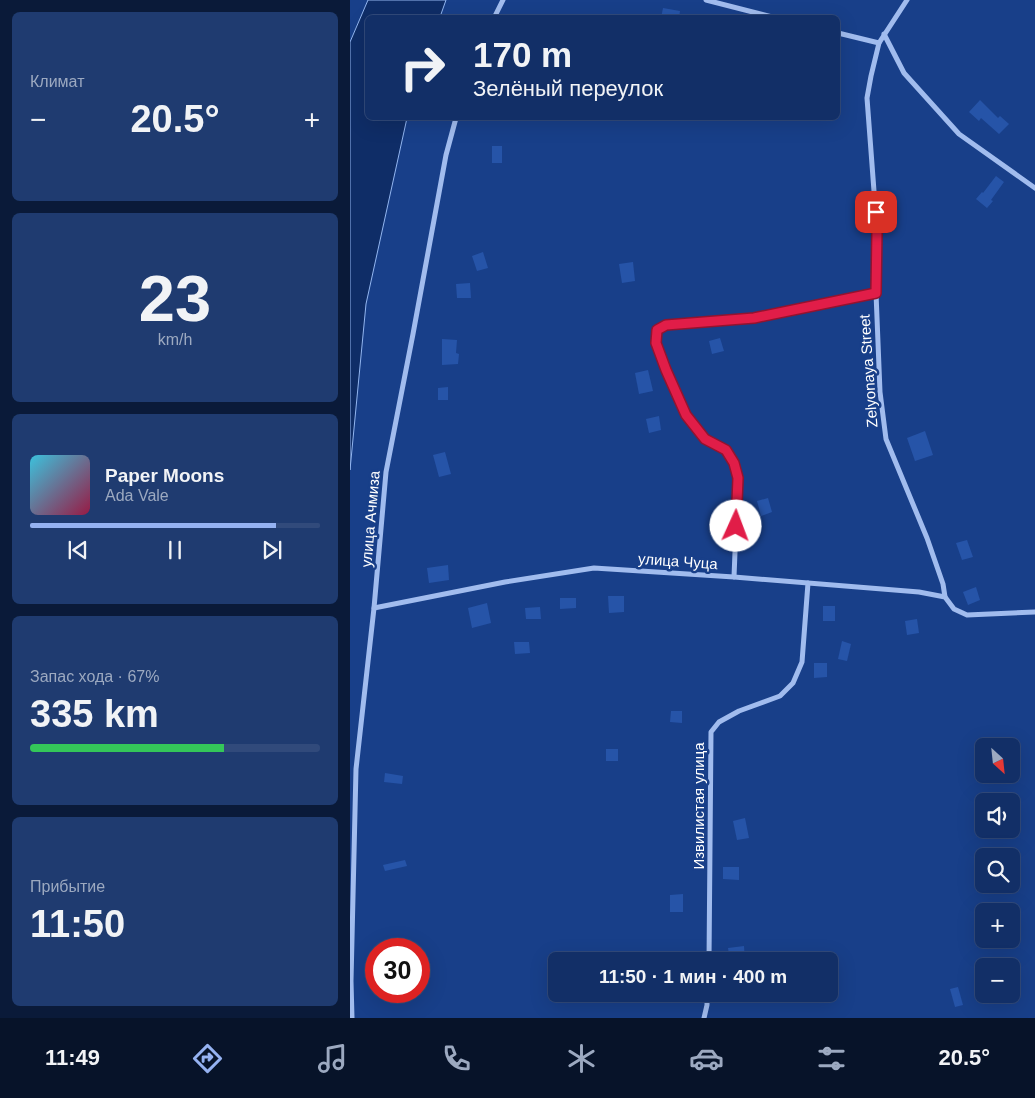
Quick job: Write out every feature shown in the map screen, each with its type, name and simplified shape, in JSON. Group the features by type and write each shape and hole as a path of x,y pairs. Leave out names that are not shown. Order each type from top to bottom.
{"street":[{"path":"496,15 503,0"},
{"path":"706,0 764,15"},
{"name":"Zelyonaya Street","path":"907,0 879,43 867,98 877,231 876,293 880,392 886,439 927,538 943,584 944,597"},
{"path":"840,33 879,43"},
{"path":"884,34 904,74 959,134 1035,188"},
{"name":"улица Ачмиза","path":"352,1018 351,981 356,769 374,608 386,472 414,334 446,155 455,120"},
{"path":"734,577 738,478 734,463 726,450 705,439 686,415 656,343 657,330 666,325 754,318 876,293"},
{"name":"улица Чуца","path":"374,608 505,582 594,568 919,592 944,597"},
{"name":"Извилистая улица","path":"709,952 711,732 718,722 739,711 780,696 793,683 802,662 808,583"},
{"path":"944,597 954,609 966,615 1035,612"},
{"path":"704,1018 707,1002"}],"water":[{"path":"368,0 446,0 441,15 365,15 365,120 407,120 366,304 350,470 350,42"}],"building":[{"path":"663,8 680,11 679,15 662,15"},
{"path":"980,100 998,118 1000,116 1009,124 999,134 981,118 979,121 969,112"},
{"path":"492,146 502,146 502,163 492,163"},
{"path":"996,176 1004,182 987,208 976,199"},
{"path":"483,252 488,268 477,271 472,256"},
{"path":"633,262 635,281 622,283 619,264"},
{"path":"470,283 471,298 457,298 456,284"},
{"path":"720,338 724,351 712,354 709,341"},
{"path":"442,339 457,340 456,353 459,354 458,364 442,365"},
{"path":"648,370 653,391 639,394 635,373"},
{"path":"448,387 448,400 438,400 438,388"},
{"path":"659,416 661,430 649,433 646,419"},
{"path":"925,431 933,455 915,461 907,438"},
{"path":"445,452 451,474 439,477 433,455"},
{"path":"768,498 772,512 761,516 757,501"},
{"path":"967,540 973,557 962,560 956,543"},
{"path":"448,565 449,580 429,583 427,568"},
{"path":"976,587 980,600 968,605 963,592"},
{"path":"608,596 624,596 624,612 609,613"},
{"path":"560,598 576,598 576,608 560,609"},
{"path":"487,603 491,623 472,628 468,608"},
{"path":"823,606 835,606 835,621 823,621"},
{"path":"540,607 541,619 526,619 525,608"},
{"path":"917,619 919,633 907,635 905,621"},
{"path":"842,641 851,644 847,661 838,659"},
{"path":"514,642 529,642 530,653 515,654"},
{"path":"814,663 827,663 827,677 814,678"},
{"path":"671,711 682,711 682,723 670,722"},
{"path":"606,749 618,749 618,761 606,761"},
{"path":"385,773 403,776 402,784 384,782"},
{"path":"745,818 749,838 737,840 733,821"},
{"path":"405,860 407,866 385,871 383,865"},
{"path":"723,867 739,867 739,880 723,879"},
{"path":"683,894 683,912 670,912 670,895"},
{"path":"744,946 744,952 729,952 728,948"},
{"path":"958,987 963,1005 955,1007 950,989"}],"route":[{"path":"736,526 738,478 734,463 726,450 705,439 686,415 656,343 657,330 666,325 754,318 876,293 876,212"}]}
